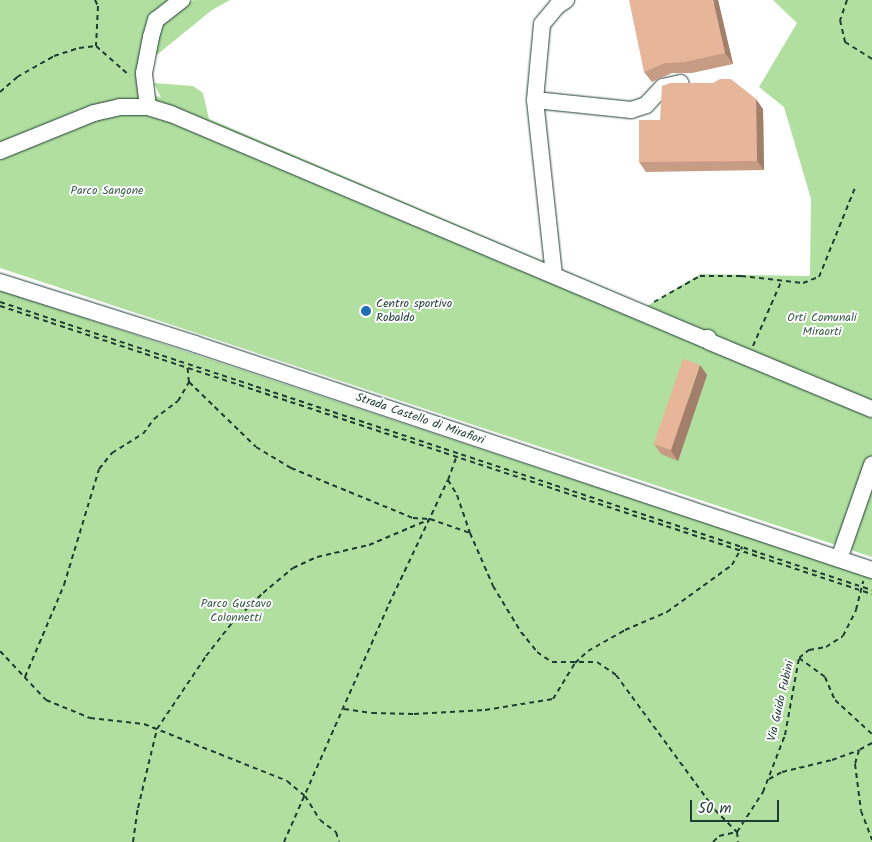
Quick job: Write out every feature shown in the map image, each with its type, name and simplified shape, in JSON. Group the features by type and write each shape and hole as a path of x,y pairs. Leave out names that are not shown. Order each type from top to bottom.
{"street":[{"path":"148,99 144,73 146,56 156,20 182,0"},
{"path":"554,275 535,100 542,24 557,6 566,0"},
{"path":"535,100 631,110 646,105 664,87 675,83 693,83"},
{"path":"0,151 94,113 148,99 180,118 872,409"},
{"name":"Strada Castello di Mirafiori","path":"0,282 195,344 869,569"},
{"path":"839,559 872,465"}],"path":[{"path":"95,0 98,6 96,46 148,99"},
{"path":"847,0 840,20 845,42 872,59"},
{"path":"0,92 17,77 54,56 79,48 96,46"},
{"path":"645,314 651,304 700,276 741,276 803,282 819,277 855,188"},
{"path":"748,358 782,281"},
{"path":"0,302 872,590"},
{"path":"0,306 872,594"},
{"path":"25,677 46,634 64,585 99,469 112,453 143,434 154,419 178,402 188,382 187,364"},
{"path":"188,382 256,447 291,468 413,518 430,519 470,533"},
{"path":"284,842 389,604 448,480 457,453"},
{"path":"448,480 457,495 470,533 493,586 520,632 537,652 552,662 597,662 616,675 715,810 737,832 738,842"},
{"path":"133,842 157,729 206,656 232,623 263,593 293,568 317,557 369,545 403,533 430,519"},
{"path":"344,709 372,713 414,714 484,710 553,700 576,663 588,651 617,634 668,612 732,565 742,547"},
{"name":"Via Guido Fubini","path":"737,832 763,792 785,735 799,658 809,650 826,646 843,636 856,610 869,569"},
{"path":"0,650 46,700 90,718 144,724 287,781 305,796 320,820 336,832 339,842"},
{"path":"799,658 825,677 835,700 872,734"},
{"path":"768,779 782,772 832,760 872,743"},
{"path":"859,750 855,764 861,811 872,840"},
{"path":"713,842 719,836 737,832"}],"green space":[{"name":"Parco Sangone","path":"0,0 174,0 155,14 147,91 161,98 154,83 193,86 203,93 209,119 647,306 700,274 810,276 811,199 784,107 759,87 797,23 773,0 872,0 872,557 0,268"},
{"path":"194,0 230,0 212,10 153,58 164,21 171,12"},
{"name":"Parco Gustavo Colonnetti","path":"0,290 872,578 872,842 0,842"}],"building":[{"path":"629,0 713,0 725,53 685,62 665,63 644,72"},
{"path":"720,79 731,79 756,99 757,161 639,162 639,120 660,120 662,86 670,83 713,83"},
{"path":"683,359 700,365 671,450 654,444"}],"place":[{"name":"Centro sportivo Robaldo","path":"366,311"}],"park label":[{"name":"Orti Comunali Miraorti","path":"822,325"}]}
